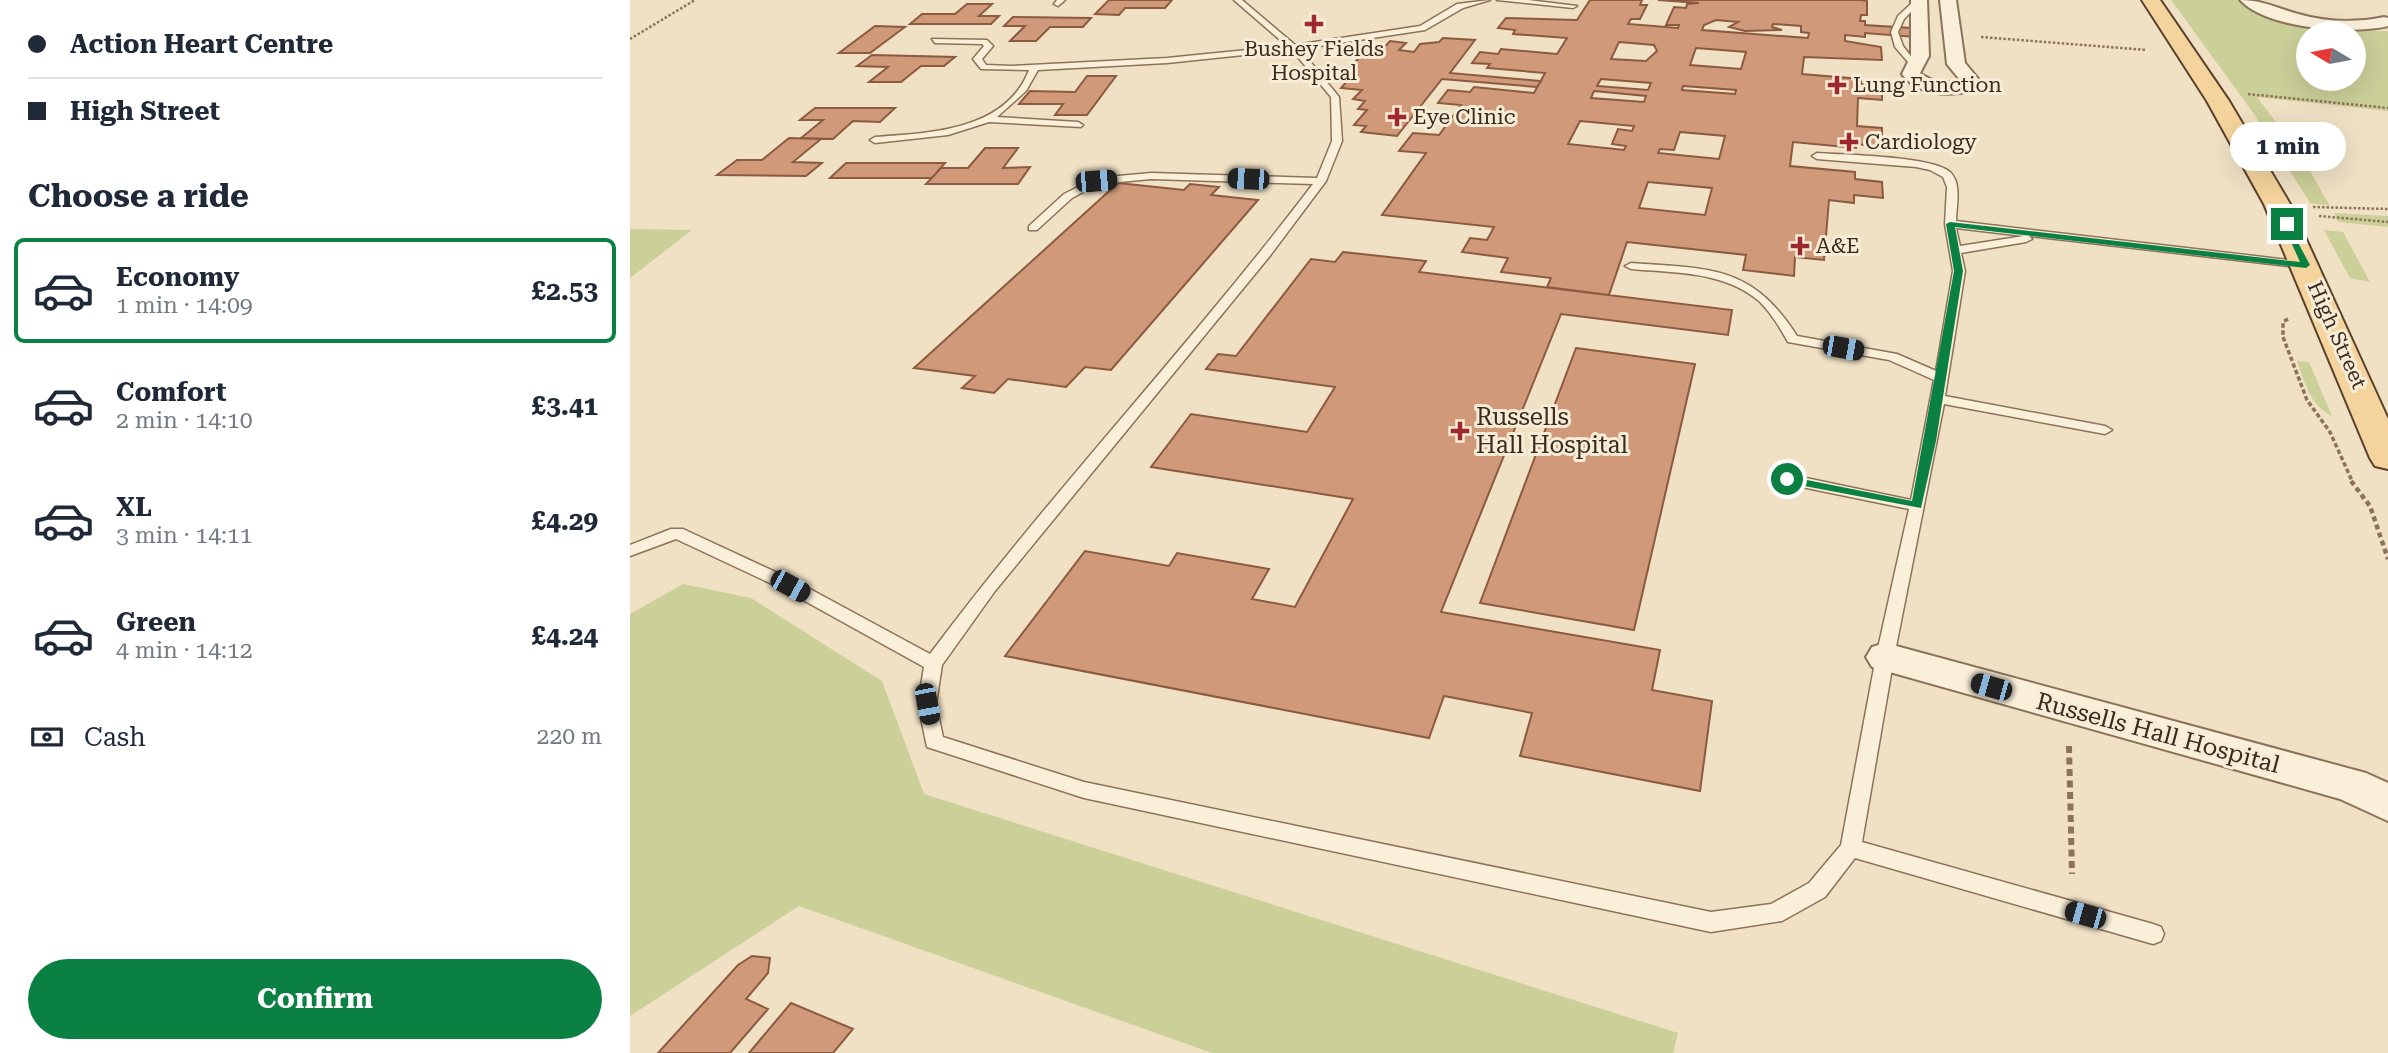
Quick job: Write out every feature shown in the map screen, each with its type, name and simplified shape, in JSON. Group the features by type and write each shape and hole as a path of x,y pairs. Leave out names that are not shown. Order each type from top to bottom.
{"main road":[{"name":"High Street","path":"2151,0 2218,101 2277,204 2306,265 2388,458"}],"street":[{"path":"1919,0 1920,56 1913,77 1927,85 1951,88 1969,84 1967,75 1956,64 1948,0"},
{"path":"2248,0 2280,14 2318,22 2359,26 2386,21"},
{"path":"2366,6 2386,21"},
{"name":"Russells Hall Hospital","path":"1885,657 2070,710 2369,785 2388,803"}],"lane":[{"path":"1238,0 1295,49 1335,97 1337,141 1321,181 1265,255 989,587 933,664 927,704 934,743 1084,790 1711,922 1774,914 1816,890 1851,848 1959,271 1950,224 1952,187 1947,175 1933,167 1817,156"},
{"path":"935,41 984,42 989,46 977,59 984,66 1034,69 1163,63 1295,49 1422,28 1460,6 1486,0"},
{"path":"1501,0 1573,6"},
{"path":"875,140 952,133 988,119 1000,113 1030,82 1034,69"},
{"path":"988,119 1078,125"},
{"path":"1033,228 1068,196 1096,181 1151,176 1321,181"},
{"path":"1950,224 2306,265"},
{"path":"1956,250 2018,239 2086,239"},
{"path":"1631,266 1704,274 1737,284 1762,297 1793,339 1892,357 1941,378"},
{"path":"1937,399 2105,430"},
{"path":"1787,479 1917,506"},
{"path":"630,551 677,533 790,586 933,664"},
{"path":"1851,848 2153,934"}],"path":[{"path":"630,39 695,0"},
{"path":"1953,35 2158,51"},
{"path":"2237,93 2388,108"},
{"path":"2277,204 2388,209"},
{"path":"2311,215 2388,222"},
{"path":"2297,313 2284,322 2283,330 2295,372 2307,400 2330,432 2349,478 2370,506 2388,559"},
{"path":"2070,710 2072,874"}],"green space":[{"path":"2171,0 2236,0 2264,15 2296,21 2296,91 2366,91 2366,30 2388,31 2388,111 2257,97 2302,157 2330,206 2310,203 2254,114"},
{"path":"2334,213 2388,216 2388,227 2338,222"},
{"path":"630,229 692,230 630,278"},
{"path":"2324,230 2343,232 2370,282 2350,278"},
{"path":"2297,361 2309,362 2332,416 2314,400"},
{"path":"683,584 751,598 882,681 924,794 1678,1033 1673,1053 1212,1053 799,906 630,1016 630,614"}],"building":[{"path":"1109,0 1172,0 1165,8 1125,8 1119,15 1095,14"},
{"path":"1590,0 1642,0 1640,5 1647,5 1640,19 1631,19 1628,24 1678,28 1679,25 1666,25 1674,7 1686,8 1687,4 1699,3 1658,0 1861,0 1867,1 1867,15 1861,15 1860,21 1865,21 1865,25 1927,29 1928,38 1865,33 1865,37 1845,35 1845,41 1881,47 1882,60 1804,57 1802,74 1861,79 1861,84 1882,86 1882,100 1858,98 1857,126 1882,128 1882,147 1856,144 1856,148 1793,142 1790,166 1855,172 1855,179 1882,182 1883,198 1854,195 1854,203 1829,200 1824,260 1795,257 1794,276 1743,270 1746,255 1627,242 1609,295 1547,287 1551,278 1501,272 1508,258 1462,252 1470,238 1487,240 1494,227 1382,215 1426,153 1399,151 1413,133 1439,135 1461,105 1438,103 1448,90 1470,92 1474,87 1534,93 1545,73 1487,68 1490,64 1472,63 1480,52 1498,54 1501,49 1557,54 1567,38 1513,34 1515,30 1498,28 1506,18 1577,20","holes":["1716,20 1738,22 1729,27 1745,31 1782,30 1772,27 1773,24 1801,26 1801,32 1809,33 1808,38 1702,30 1704,25","1619,42 1654,45 1657,51 1646,61 1611,59","1696,48 1746,52 1741,69 1690,65","1601,79 1651,83 1648,90 1597,86","1683,86 1736,90 1735,94 1682,90","1594,91 1646,96 1644,102 1591,98","1580,121 1634,126 1632,131 1618,129 1612,144 1626,146 1624,150 1568,144","1680,132 1725,136 1719,159 1658,153 1660,149 1674,150","1648,182 1712,188 1705,215 1639,208"]},
{"path":"967,4 992,4 979,16 999,16 991,24 910,24 922,14 955,14"},
{"path":"1013,17 1091,18 1083,27 1050,27 1036,41 1010,41 1025,26 1004,26"},
{"path":"875,26 905,27 870,53 839,53"},
{"path":"1443,38 1475,40 1450,73 1541,81 1537,87 1442,79 1397,136 1361,132 1366,126 1354,125 1367,110 1358,109 1365,101 1353,99 1362,90 1341,88 1349,79 1339,78 1365,52 1379,53 1390,41 1406,43 1399,50 1414,52 1420,44 1439,42"},
{"path":"872,55 955,57 944,66 921,66 901,82 869,82 888,67 857,66"},
{"path":"1087,76 1116,76 1087,115 1055,115 1063,104 1019,104 1030,91 1075,92"},
{"path":"815,108 895,108 880,122 853,121 833,139 801,138 823,120 800,120"},
{"path":"789,138 821,139 793,162 822,163 806,176 717,175 737,160 762,160"},
{"path":"985,148 1018,148 1003,168 1030,167 1018,184 926,184 941,168 968,168"},
{"path":"846,163 945,163 932,178 830,178"},
{"path":"1118,183 1184,190 1190,184 1219,187 1211,195 1258,200 1111,370 1085,367 1066,387 1008,379 994,393 962,388 975,376 914,368"},
{"path":"1343,252 1426,261 1419,272 1732,310 1728,335 1561,314 1441,612 1660,650 1652,690 1712,701 1700,791 1520,756 1532,713 1444,696 1429,738 1005,656 1085,551 1169,566 1177,553 1269,569 1252,599 1295,607 1353,499 1151,467 1191,414 1307,432 1335,387 1206,369 1218,354 1236,356 1311,259 1335,262"},
{"path":"1576,348 1695,364 1634,630 1480,603"},
{"path":"752,956 770,958 768,973 746,999 768,1009 730,1053 658,1053 738,965"},
{"path":"791,1003 853,1029 833,1053 749,1053"}],"place":[{"name":"Bushey Fields Hospital","path":"1314,24"},
{"name":"Lung Function","path":"1837,85"},
{"name":"Eye Clinic","path":"1397,117"},
{"name":"Cardiology","path":"1849,142"},
{"name":"A&E","path":"1800,246"},
{"name":"Russells Hall Hospital","path":"1460,431"}],"route":[{"path":"1787,479 1917,506 1931,441 1959,271 1950,224 2306,265 2287,224"}]}
